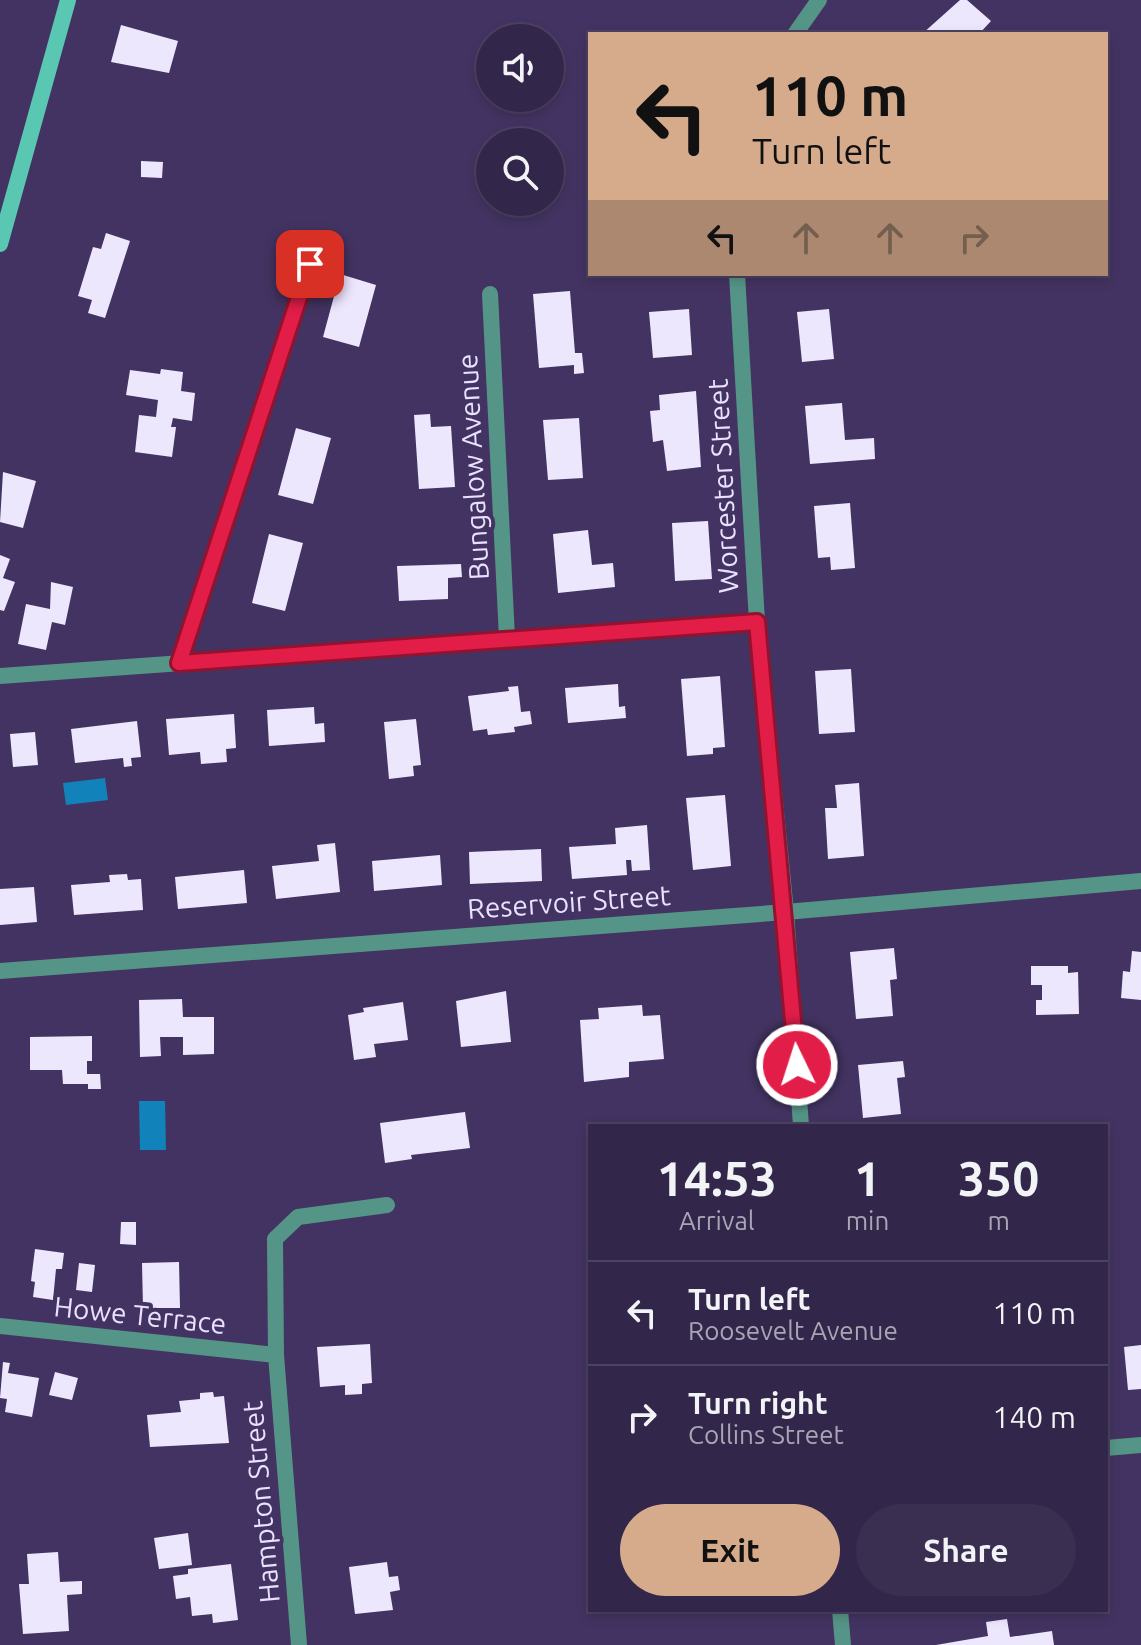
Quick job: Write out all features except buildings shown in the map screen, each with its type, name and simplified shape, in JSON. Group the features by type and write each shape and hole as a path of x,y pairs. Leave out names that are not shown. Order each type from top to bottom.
{"main road":[{"path":"0,244 68,0"}],"street":[{"path":"796,32 819,0"},
{"path":"179,663 310,264"},
{"name":"Worcester Street","path":"737,276 757,622 786,912 801,1124"},
{"name":"Bungalow Avenue","path":"490,294 507,638"},
{"path":"0,676 757,622"},
{"name":"Reservoir Street","path":"0,971 786,912 1141,881"},
{"name":"Hampton Street","path":"299,1645 276,1355 275,1239 298,1217 387,1205"},
{"name":"Howe Terrace","path":"0,1326 276,1355"},
{"path":"1108,1448 1141,1445"},
{"path":"840,1612 843,1645"}],"water":[{"path":"105,778 108,800 66,805 63,783"},
{"path":"139,1101 165,1101 166,1150 140,1150"}],"route":[{"path":"310,264 179,663 757,622 786,912 797,1065"}]}
